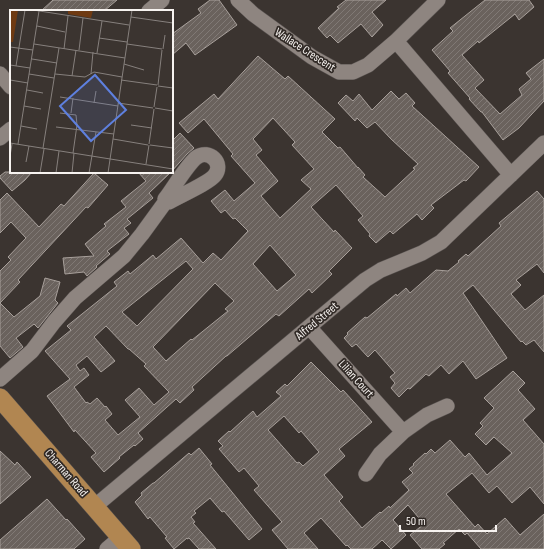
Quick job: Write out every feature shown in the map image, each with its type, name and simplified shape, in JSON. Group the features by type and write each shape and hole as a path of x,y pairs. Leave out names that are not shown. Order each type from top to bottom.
{"main road":[{"name":"Charman Road","path":"0,398 94,507 120,545"}],"street":[{"path":"150,10 162,0"},
{"name":"Wallace Crescent","path":"238,0 253,14 312,57 339,72 353,72 368,66 396,42 438,0"},
{"path":"396,42 511,175"},
{"path":"0,74 10,86"},
{"path":"0,138 10,130"},
{"name":"Alfred Street","path":"94,507 365,280 381,270 422,253 441,242 544,144"},
{"path":"0,379 32,351 75,298 124,256 166,201"},
{"name":"Lilian Court","path":"309,327 403,432"},
{"path":"366,474 380,454 403,432 427,415 447,406"}],"building":[{"path":"53,0 117,0 105,10 42,10"},
{"path":"210,0 219,0 237,25 195,55 186,43 173,54 173,33 201,13 198,9"},
{"path":"346,0 386,0 372,12 383,25 372,37 361,24 338,43 330,35 327,38 318,28 339,8 337,7"},
{"path":"485,0 529,0 534,7 519,20 515,14 479,43 478,41 462,55 484,80 475,88 500,114 522,95 519,89 531,79 526,73 544,59 544,101 519,128 503,140 482,112 469,99 470,98 448,73 450,71 432,50 453,31 450,28"},
{"path":"258,56 285,79 288,76 335,119 322,132 338,148 340,147 365,175 363,177 385,197 415,169 413,168 418,164 375,122 367,128 357,118 355,121 338,103 346,95 353,101 359,94 372,110 391,91 399,99 406,93 415,103 412,106 479,167 466,181 464,180 431,205 434,208 422,220 417,214 393,234 390,231 376,243 358,220 363,216 336,185 311,207 334,232 335,230 352,248 329,271 332,274 312,293 309,289 279,316 276,314 226,356 192,387 194,390 180,403 176,399 138,433 143,439 119,457 120,458 104,472 91,457 96,453 75,430 74,432 47,396 70,379 45,351 71,330 67,326 117,286 114,282 128,271 130,274 153,255 156,259 181,238 203,263 213,253 221,260 248,231 235,218 233,219 225,210 221,213 211,201 225,190 234,201 255,183 231,156 233,154 204,119 188,133 179,123 214,94 218,99","holes":["273,118 295,142 292,145 314,169 301,180 311,189 280,218 261,196 278,181 256,155 262,150 253,139","270,245 296,275 277,291 253,264","186,261 193,269 137,326 122,312","215,283 234,301 225,309 228,311 192,340 191,339 166,361 153,347","106,326 128,349 146,364 144,366 169,392 154,405 139,388 125,400 140,417 118,435 105,420 112,414 106,406 105,407 97,398 90,404 87,402 86,403 74,387 89,375 84,368 80,371 76,365 87,356 101,372 115,361 94,337"]},
{"path":"180,133 194,148 173,170 173,140"},
{"path":"5,172 31,173 12,191 0,178 0,176"},
{"path":"94,173 108,185 88,208 86,207 18,280 20,282 0,303 0,271 11,260 8,257 26,238 11,222 0,233 0,200 7,193 39,227 61,204 64,206"},
{"path":"139,173 170,173 149,193 153,198 127,219 131,223 124,228 129,234 107,251 110,254 96,266 97,267 87,276 84,272 65,274 63,258 94,256 85,244 106,226 104,224 126,207 121,201 146,181"},
{"path":"537,191 544,199 544,273 537,264 516,280 521,285 511,294 525,310 544,295 544,352 534,340 526,345 522,341 521,342 473,285 463,293 507,358 476,379 463,361 449,374 441,365 429,376 426,374 399,397 391,388 395,383 390,377 395,373 375,350 368,357 356,344 352,347 344,338 348,334 347,333 365,317 367,318 396,294 397,296 406,288 410,293 436,270 448,271 466,254 468,256 501,226 499,223"},
{"path":"45,278 60,282 55,300 58,303 38,328 34,324 16,338 23,347 10,358 0,346 0,303 14,317 40,296"},
{"path":"311,362 341,392 343,390 372,422 339,449 345,456 324,475 343,497 339,501 362,528 380,512 381,513 389,506 390,508 409,490 402,482 413,473 409,469 414,465 413,464 431,449 435,453 450,440 465,457 469,453 487,475 512,453 494,437 486,445 475,434 483,426 480,423 494,408 484,398 513,371 525,383 518,390 535,409 523,420 544,444 544,504 530,487 512,503 497,486 489,493 472,473 446,494 475,527 478,524 487,534 505,518 520,535 544,514 544,549 481,549 467,533 465,535 459,529 443,543 445,544 439,549 422,549 410,535 424,524 408,505 393,520 406,535 391,549 382,540 372,549 351,549 347,545 346,546 321,518 304,533 318,549 288,549 272,530 282,522 254,490 259,486 244,468 239,472 219,449 223,446 218,441 253,411 257,417 281,396 276,392 285,384 287,386","holes":["284,416 299,433 301,431 319,452 303,466 299,462 297,463 268,430"]},
{"path":"199,448 212,464 210,465 262,529 249,540 224,511 222,512 210,498 194,511 196,513 191,517 195,522 193,523 216,549 199,549 189,538 187,538 174,549 165,538 167,537 150,517 148,519 135,502 142,495 141,493 189,453 191,455"},
{"path":"0,451 15,465 17,462 31,477 0,504"},
{"path":"47,499 85,539 74,549 0,549 0,540"}]}
